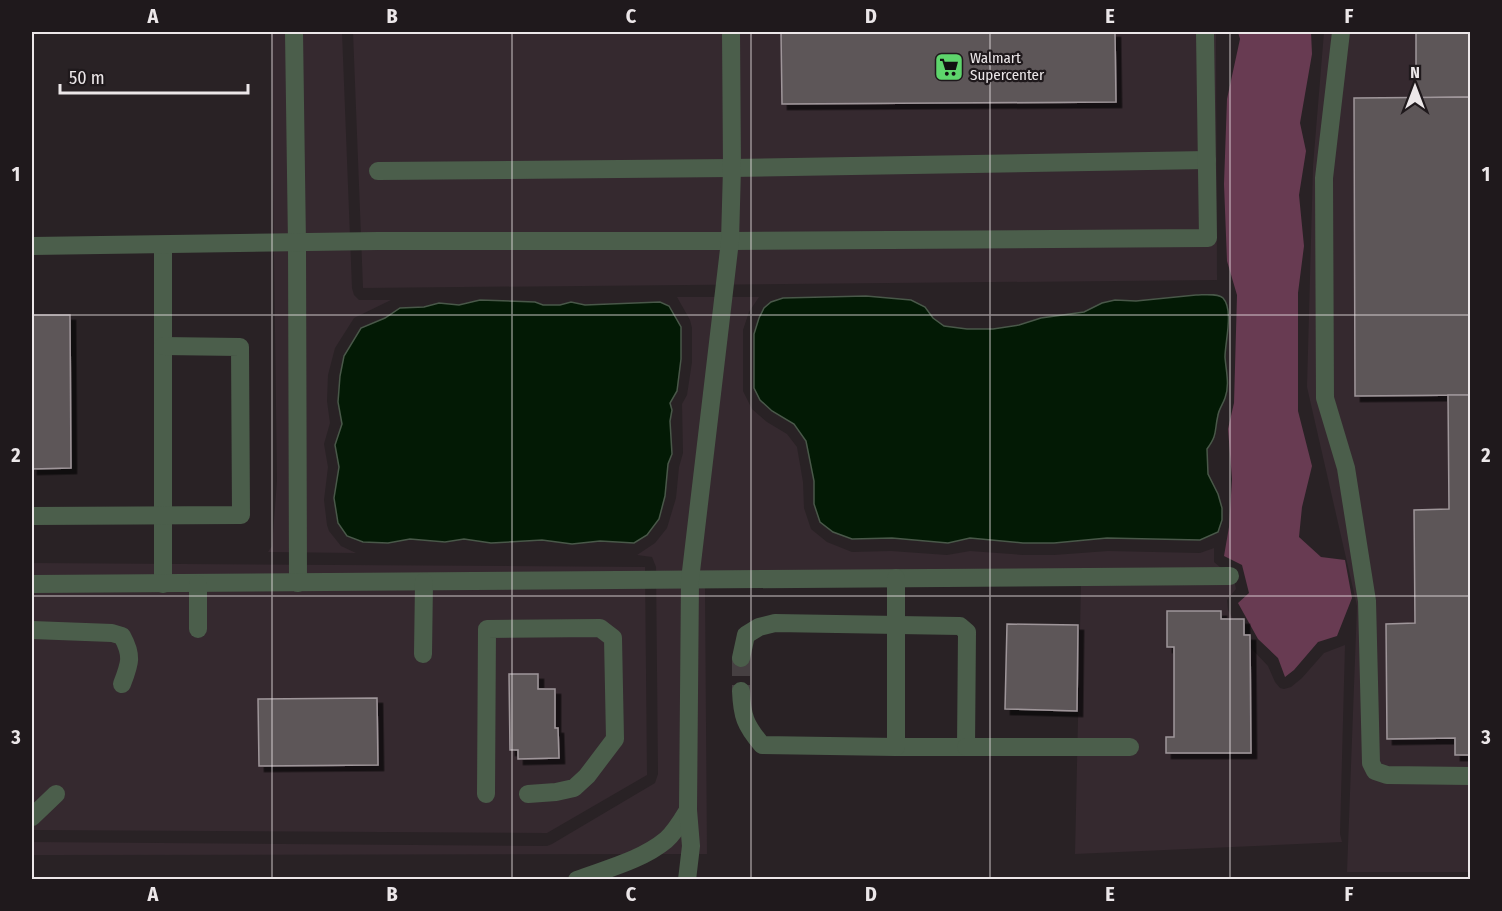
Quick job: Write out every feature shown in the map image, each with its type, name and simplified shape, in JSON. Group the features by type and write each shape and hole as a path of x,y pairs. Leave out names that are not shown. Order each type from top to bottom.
{"lane":[{"path":"294,32 298,583"},
{"path":"687,879 692,846 688,810 690,580 730,242 731,32"},
{"path":"32,246 1208,238 1205,32"},
{"path":"1341,32 1324,177 1325,398 1346,468 1366,601 1371,763 1375,771 1387,775 1470,776"},
{"path":"378,171 1207,160"},
{"path":"163,245 163,584"},
{"path":"32,516 241,515 240,347 163,346"},
{"path":"32,585 1230,576"},
{"path":"896,578 896,747"},
{"path":"423,654 424,582"},
{"path":"198,584 198,629"},
{"path":"741,658 746,635 759,627 775,623 960,626 967,632 966,747"},
{"path":"486,794 488,629 600,628 612,638 615,739 587,776 574,788 528,794"},
{"path":"32,630 112,633 122,636 130,654 130,663 122,684"},
{"path":"741,691 742,712 749,730 762,745 1130,747"},
{"path":"32,817 56,794"},
{"path":"577,879 653,848 667,839 688,810"}],"shaded area":[{"path":"271,32 342,32 352,288 359,300 391,300 354,318 335,348 328,375 327,401 330,423 324,444 328,467 324,500 327,525 341,546 356,553 268,552 272,546 277,481"},
{"path":"353,32 1216,32 1217,280 363,288"},
{"path":"1238,32 1311,32 1312,54 1300,123 1306,151 1299,195 1304,246 1298,293 1298,411 1312,466 1302,507 1299,537 1321,557 1345,560 1352,598 1337,636 1318,642 1285,677 1278,658 1258,639 1238,603 1249,593 1242,565 1224,556 1229,527 1232,479 1228,429 1234,403 1237,295 1227,261 1224,184 1227,99 1240,39"},
{"path":"1324,32 1470,32 1470,872 1347,872 1357,606 1307,387 1313,166"},
{"path":"1196,295 1221,296 1228,310 1225,357 1226,393 1214,436 1207,449 1208,474 1218,494 1222,508 1222,520 1218,532 1200,540 1107,538 1054,543 1023,543 970,538 948,543 892,538 852,539 833,532 820,522 814,504 814,481 806,441 794,424 772,411 760,400 754,388 754,334 759,318 764,308 771,302 783,298 866,296 911,300 925,307 933,318 944,326 993,329 1019,325 1041,318 1084,312 1102,303 1115,300 1136,301"},
{"path":"677,297 759,297 749,312 743,330 743,391 752,409 767,422 787,434 797,447 803,482 804,508 811,529 827,542 852,552 891,551 947,555 970,551 1023,555 1108,551 1200,553 1214,548 1214,562 1233,574 1236,589 1227,600 1228,610 1248,645 1268,666 1280,688 1291,687 1324,653 1345,645 1340,834 1342,842 1075,854 1081,584 705,588 707,854 32,855 32,842 547,846 655,783 658,774 656,567 652,557 637,555 655,543 667,528 676,498 679,467 683,453 682,404 687,395 692,362 692,328"},
{"path":"480,300 535,302 543,305 560,305 571,302 585,305 660,302 669,306 681,327 681,359 677,391 670,403 672,454 668,464 665,496 659,519 647,535 634,543 600,541 572,544 542,540 491,543 464,539 445,542 410,539 388,543 363,542 347,536 338,523 334,498 339,467 335,445 342,424 338,402 344,356 361,328 385,318 400,308 424,307 439,303 459,305"},
{"path":"32,563 645,567 647,775 547,833 32,830"}],"building":[{"name":"Walmart Supercenter","path":"781,32 1115,32 1116,102 782,104"},
{"path":"1416,32 1470,32 1470,97 1416,98"},
{"path":"1470,97 1470,395 1355,396 1354,98"},
{"path":"32,315 70,315 71,468 32,469"},
{"path":"1448,395 1470,395 1470,755 1455,755 1455,738 1387,739 1386,624 1415,623 1414,510 1449,509"},
{"path":"1167,611 1221,611 1221,619 1244,619 1244,635 1250,635 1251,753 1166,753 1166,737 1174,737 1174,647 1167,647"},
{"path":"1007,624 1078,625 1077,711 1005,709"},
{"path":"509,674 538,674 538,689 555,689 555,728 558,728 559,758 518,759 518,750 510,750"},
{"path":"377,698 378,765 259,766 258,699"}],"tunnel":[{"path":"741,658 741,691"}],"place":[{"name":"Walmart Supercenter","path":"949,67"}]}
